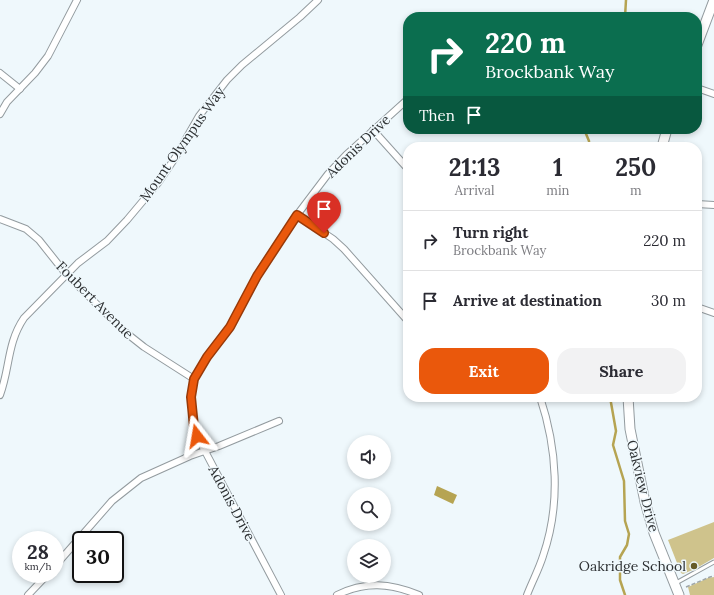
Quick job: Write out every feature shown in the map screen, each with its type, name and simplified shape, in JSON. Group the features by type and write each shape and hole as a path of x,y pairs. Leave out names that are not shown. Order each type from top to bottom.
{"street":[{"path":"0,114 7,102 35,73 48,56 77,0"},
{"name":"Mount Olympus Way","path":"0,395 7,370 12,342 24,318 66,274 112,236 158,183 175,158 199,116 227,80 242,65 300,17 318,0"},
{"path":"702,32 714,0"},
{"path":"0,73 20,88"},
{"path":"702,90 714,94"},
{"name":"Adonis Drive","path":"281,595 197,436 192,417 191,397 194,379 207,357 230,327 257,276 297,215 332,169 403,103"},
{"path":"373,130 403,163"},
{"path":"702,204 714,205"},
{"path":"297,215 333,239 344,249 403,315"},
{"name":"Foubert Avenue","path":"0,220 26,229 39,240 66,274 125,332 144,347 194,379"},
{"path":"702,309 714,313"},
{"path":"527,595 544,556 548,541 555,496 553,452 548,423 542,402"},
{"name":"Oakview Drive","path":"628,402 630,429 644,502 654,533 679,595"},
{"path":"64,556 108,505 131,485 152,472 279,421"},
{"path":"32,594 41,583"},
{"path":"336,595 359,587 383,585 399,587 419,595"}],"lane":[{"path":"674,584 714,562"}],"path":[{"path":"686,587 710,576 714,576"}],"shaded area":[{"path":"437,486 457,495 453,504 434,495"},
{"path":"714,522 714,558 695,569 683,574 681,573 668,540"},
{"path":"714,577 714,595 690,595 688,587 708,578"}],"waterway":[{"path":"625,12 626,0"},
{"path":"586,134 589,142"},
{"path":"611,402 616,431 613,445 624,481 625,521 629,534 627,545 620,557 620,580 625,595"}],"place":[{"name":"Oakridge School","path":"694,566"}],"route":[{"path":"197,436 192,417 191,397 194,379 202,364 227,332 257,276 297,215 324,233"}]}
